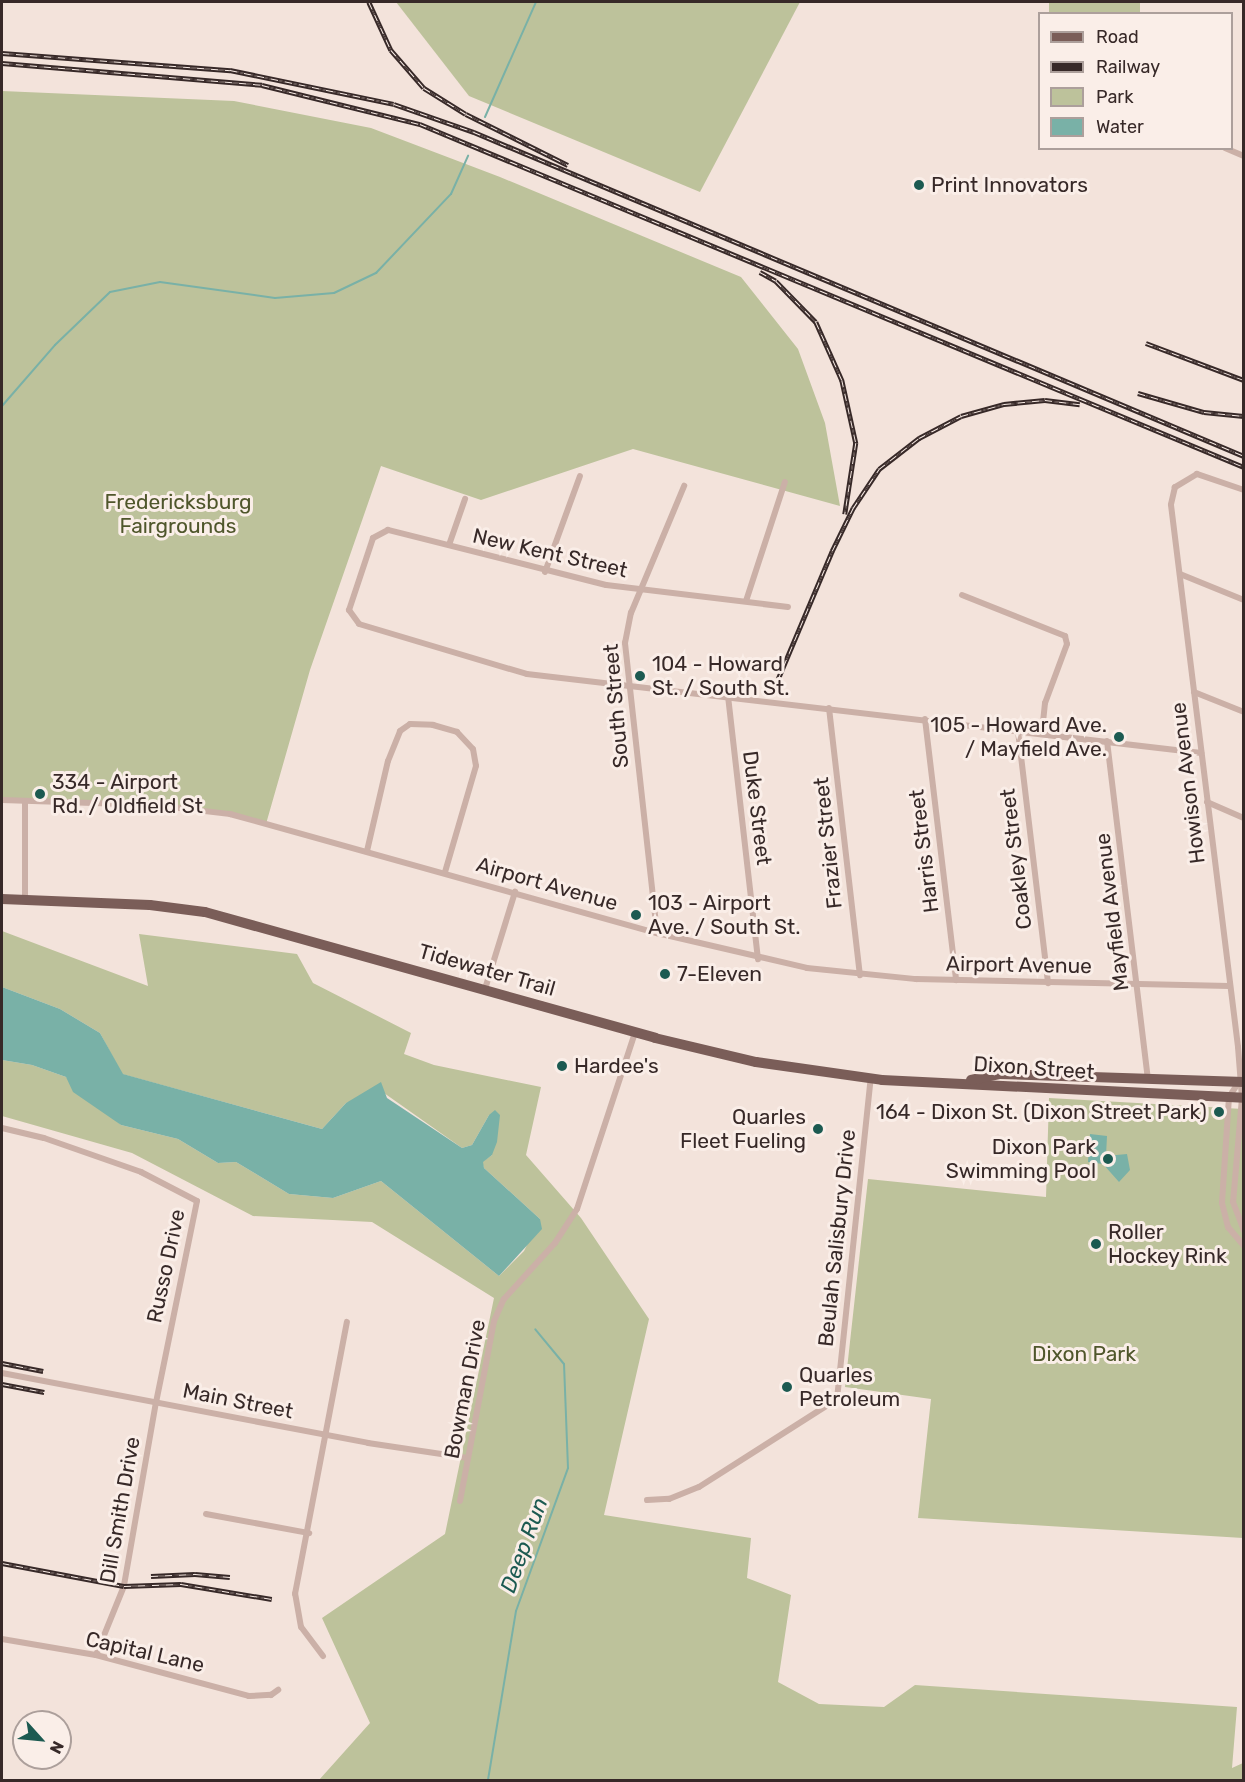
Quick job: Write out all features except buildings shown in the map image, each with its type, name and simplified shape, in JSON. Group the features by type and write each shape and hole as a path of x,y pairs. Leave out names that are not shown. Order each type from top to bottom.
{"main road":[{"name":"Tidewater Trail","path":"2,899 150,905 205,912 635,1033 756,1062 871,1078 961,1082"},
{"name":"Dixon Street","path":"961,1082 1000,1074 1241,1082"},
{"name":"Dixon Street","path":"961,1082 1243,1098"}],"street":[{"path":"1230,150 1244,156"},
{"name":"Howison Avenue","path":"1241,1082 1171,505 1180,482 1203,474 1244,490"},
{"path":"545,572 580,476"},
{"path":"746,601 785,482"},
{"name":"South Street","path":"657,933 627,685 626,631 640,590 684,486"},
{"path":"449,545 465,500"},
{"name":"New Kent Street","path":"627,685 521,672 358,624 350,616 349,604 370,543 378,533 388,530 545,572 640,590 788,607"},
{"path":"1180,574 1244,600"},
{"path":"962,595 1065,636 1067,644 1045,703 1042,734"},
{"path":"627,685 1201,753"},
{"path":"1194,692 1244,712"},
{"name":"Duke Street","path":"728,696 758,959"},
{"name":"Frazier Street","path":"829,708 860,975"},
{"name":"Harris Street","path":"925,719 956,980"},
{"path":"368,851 388,761 400,730 410,724 433,725 457,732 473,749 476,766 445,872"},
{"name":"Coakley Street","path":"1018,731 1048,983"},
{"name":"Mayfield Avenue","path":"1107,741 1148,1078"},
{"name":"Airport Avenue","path":"2,800 207,810 368,851 657,933 758,959 860,975 1048,983 1229,986"},
{"path":"25,801 25,899"},
{"path":"1207,802 1244,818"},
{"path":"485,990 515,892"},
{"name":"Bowman Drive","path":"460,1501 494,1321 504,1299 555,1243 577,1209 635,1033"},
{"path":"1238,1047 1244,1041"},
{"name":"Beulah Salisbury Drive","path":"647,1500 669,1499 699,1487 837,1398 871,1078"},
{"path":"1241,1082 1229,1097 1222,1203 1228,1227 1244,1246"},
{"path":"1241,1082 1243,1098 1233,1202 1244,1231"},
{"name":"Russo Drive","path":"2,1128 44,1138 141,1172 196,1201 156,1402"},
{"path":"323,1656 305,1637 295,1605 347,1322"},
{"name":"Main Street","path":"2,1372 328,1435 468,1458"},
{"name":"Dill Smith Drive","path":"96,1655 124,1586 156,1402"},
{"path":"206,1514 309,1533"},
{"name":"Capital Lane","path":"2,1639 96,1655 249,1696 271,1695 278,1690"}],"green space":[{"path":"396,2 800,2 700,192 469,96"},
{"path":"1049,2 1140,2 1140,12 1049,12"},
{"name":"Fredericksburg Fairgrounds","path":"2,91 234,101 371,128 500,177 741,277 798,349 825,423 840,506 633,449 481,500 381,466 310,670 266,824 207,810 2,800"},
{"path":"2,931 148,986 139,934 297,954 313,983 411,1033 404,1054 434,1065 541,1087 526,1155 581,1218 649,1319 604,1515 751,1538 747,1578 791,1595 778,1682 819,1704 884,1707 915,1685 1237,1707 1232,1768 1243,1763 1243,1780 319,1780 370,1723 322,1618 445,1534 494,1298 372,1222 253,1216 132,1153 2,1116 2,1060 32,1065 66,1077 121,1125 178,1139 218,1163 236,1162 289,1194 333,1198 381,1181 499,1276 524,1251 540,1219 484,1168 482,1162 492,1155 489,1115 472,1145 462,1148 384,1093 346,1103 322,1129 122,1074 100,1033 60,1009 2,987"},
{"name":"Dixon Park","path":"1049,1098 1243,1109 1243,1538 918,1518 931,1399 845,1387 868,1179 1046,1197"}],"water":[{"path":"2,987 60,1009 100,1033 123,1074 322,1129 346,1103 381,1082 387,1098 462,1148 472,1145 489,1115 495,1110 500,1115 497,1142 492,1155 483,1162 484,1168 540,1219 542,1229 499,1276 381,1181 333,1198 289,1194 236,1162 218,1163 178,1139 121,1125 73,1092 66,1077 32,1065 2,1060"},
{"name":"Dixon Park Swimming Pool","path":"1090,1134 1107,1136 1106,1156 1127,1154 1130,1170 1119,1182 1103,1164 1088,1162"}],"waterway":[{"path":"485,117 536,2"},
{"path":"2,406 55,345 110,292 160,282 275,298 334,293 376,273 451,194 468,156"},
{"name":"Deep Run","path":"488,1780 516,1611 568,1468 564,1364 535,1329"}],"railway":[{"path":"369,2 391,50 424,88 466,114 568,165"},
{"path":"2,53 230,70 394,104 474,132 1244,456"},
{"path":"2,63 262,85 420,124 1244,467"},
{"path":"760,272 776,281 816,322 842,380 856,443 845,514"},
{"path":"1146,343 1244,380"},
{"path":"1138,393 1204,412 1244,416"},
{"path":"778,679 832,551 853,508 879,469 919,438 961,416 1004,404 1045,400 1080,404"},
{"path":"2,1363 43,1371"},
{"path":"2,1384 44,1392"},
{"path":"2,1563 124,1586 181,1584 272,1599"},
{"path":"151,1576 195,1574 230,1577"}],"place":[{"name":"Print Innovators","path":"919,185"},
{"name":"104 - Howard St. / South St.","path":"640,676"},
{"name":"105 - Howard Ave. / Mayfield Ave.","path":"1119,737"},
{"name":"334 - Airport Rd. / Oldfield St","path":"40,794"},
{"name":"103 - Airport Ave. / South St.","path":"636,915"},
{"name":"7-Eleven","path":"665,974"},
{"name":"Hardee's","path":"562,1066"},
{"name":"164 - Dixon St. (Dixon Street Park)","path":"1219,1112"},
{"name":"Quarles Fleet Fueling","path":"818,1129"},
{"name":"Dixon Park Swimming Pool","path":"1108,1159"},
{"name":"Roller Hockey Rink","path":"1096,1244"},
{"name":"Quarles Petroleum","path":"787,1387"}]}
